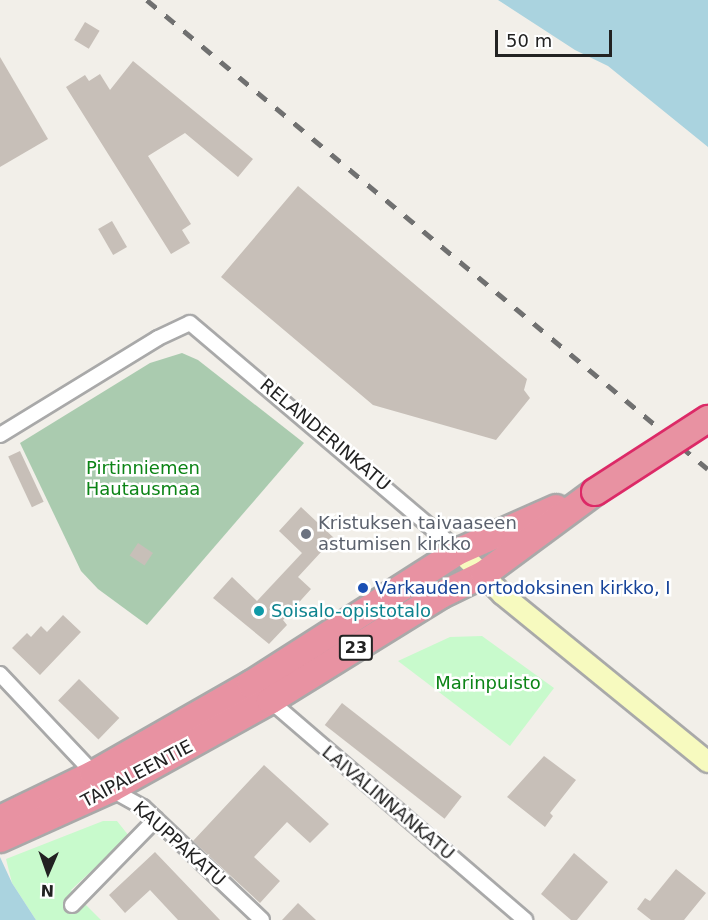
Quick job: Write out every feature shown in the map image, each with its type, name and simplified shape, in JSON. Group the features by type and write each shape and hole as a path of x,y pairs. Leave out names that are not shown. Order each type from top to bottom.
{"highway":[{"name":"23","path":"270,701 441,595 484,574 589,496 708,419"},
{"name":"23","path":"251,684 459,551 589,496"},
{"name":"TAIPALEENTIE","path":"102,782 251,684"},
{"name":"TAIPALEENTIE","path":"0,839 37,814 270,701"},
{"name":"TAIPALEENTIE","path":"0,819 37,814"}],"main road":[{"name":"RELANDERINKATU","path":"459,551 708,762"}],"street":[{"name":"RELANDERINKATU","path":"0,435 158,338 189,323 459,551"},
{"name":"KAUPPAKATU","path":"0,674 102,782 143,807 262,920"},
{"name":"LAIVALINNANKATU","path":"251,684 525,920"},
{"path":"72,905 156,819"}],"green space":[{"name":"Pirtinniemen Hautausmaa","path":"182,353 198,360 304,443 147,625 98,589 81,571 20,443 150,363"},
{"name":"Marinpuisto","path":"482,636 554,688 510,746 398,661 450,637"},
{"path":"103,821 117,821 129,836 71,890 101,920 36,920 12,883 6,859"}],"water":[{"path":"498,0 708,0 708,147 608,66 575,50"},
{"path":"0,857 12,883 36,920 0,920"}],"building":[{"path":"85,22 100,31 89,49 74,40"},
{"path":"0,57 48,139 0,167"},
{"path":"133,61 253,159 238,177 185,133 148,156 191,224 182,230 190,243 171,254 66,87 85,75 89,81 100,74 110,90"},
{"path":"298,186 527,379 524,390 530,398 496,440 373,405 221,277"},
{"path":"112,221 127,247 113,255 98,229"},
{"path":"20,451 44,502 32,507 8,456"},
{"name":"Soisalo-opistotalo","path":"301,507 334,538 298,577 311,589 283,620 287,625 269,644 213,598 232,577 257,601 302,553 279,531"},
{"path":"138,543 153,553 145,566 130,555"},
{"path":"63,615 81,632 40,675 12,648 27,633 31,637 41,626 47,632"},
{"path":"79,679 119,718 98,739 58,701"},
{"path":"342,703 462,797 445,819 325,725"},
{"path":"544,756 576,780 550,813 553,816 545,827 507,797"},
{"path":"264,765 329,824 310,843 287,822 254,857 280,881 260,903 193,841"},
{"path":"155,852 220,920 178,920 150,890 125,913 109,895"},
{"path":"574,853 608,882 577,920 571,920 541,894"},
{"path":"676,869 706,893 684,920 651,920 637,909 645,898 650,901"},
{"path":"298,903 316,920 282,920"}],"railway":[{"path":"147,0 708,469"}],"place":[{"name":"Kristuksen taivaaseen astumisen kirkko","path":"306,534"},
{"name":"Varkauden ortodoksinen kirkko, I","path":"363,588"},
{"name":"Soisalo-opistotalo","path":"259,611"}]}
